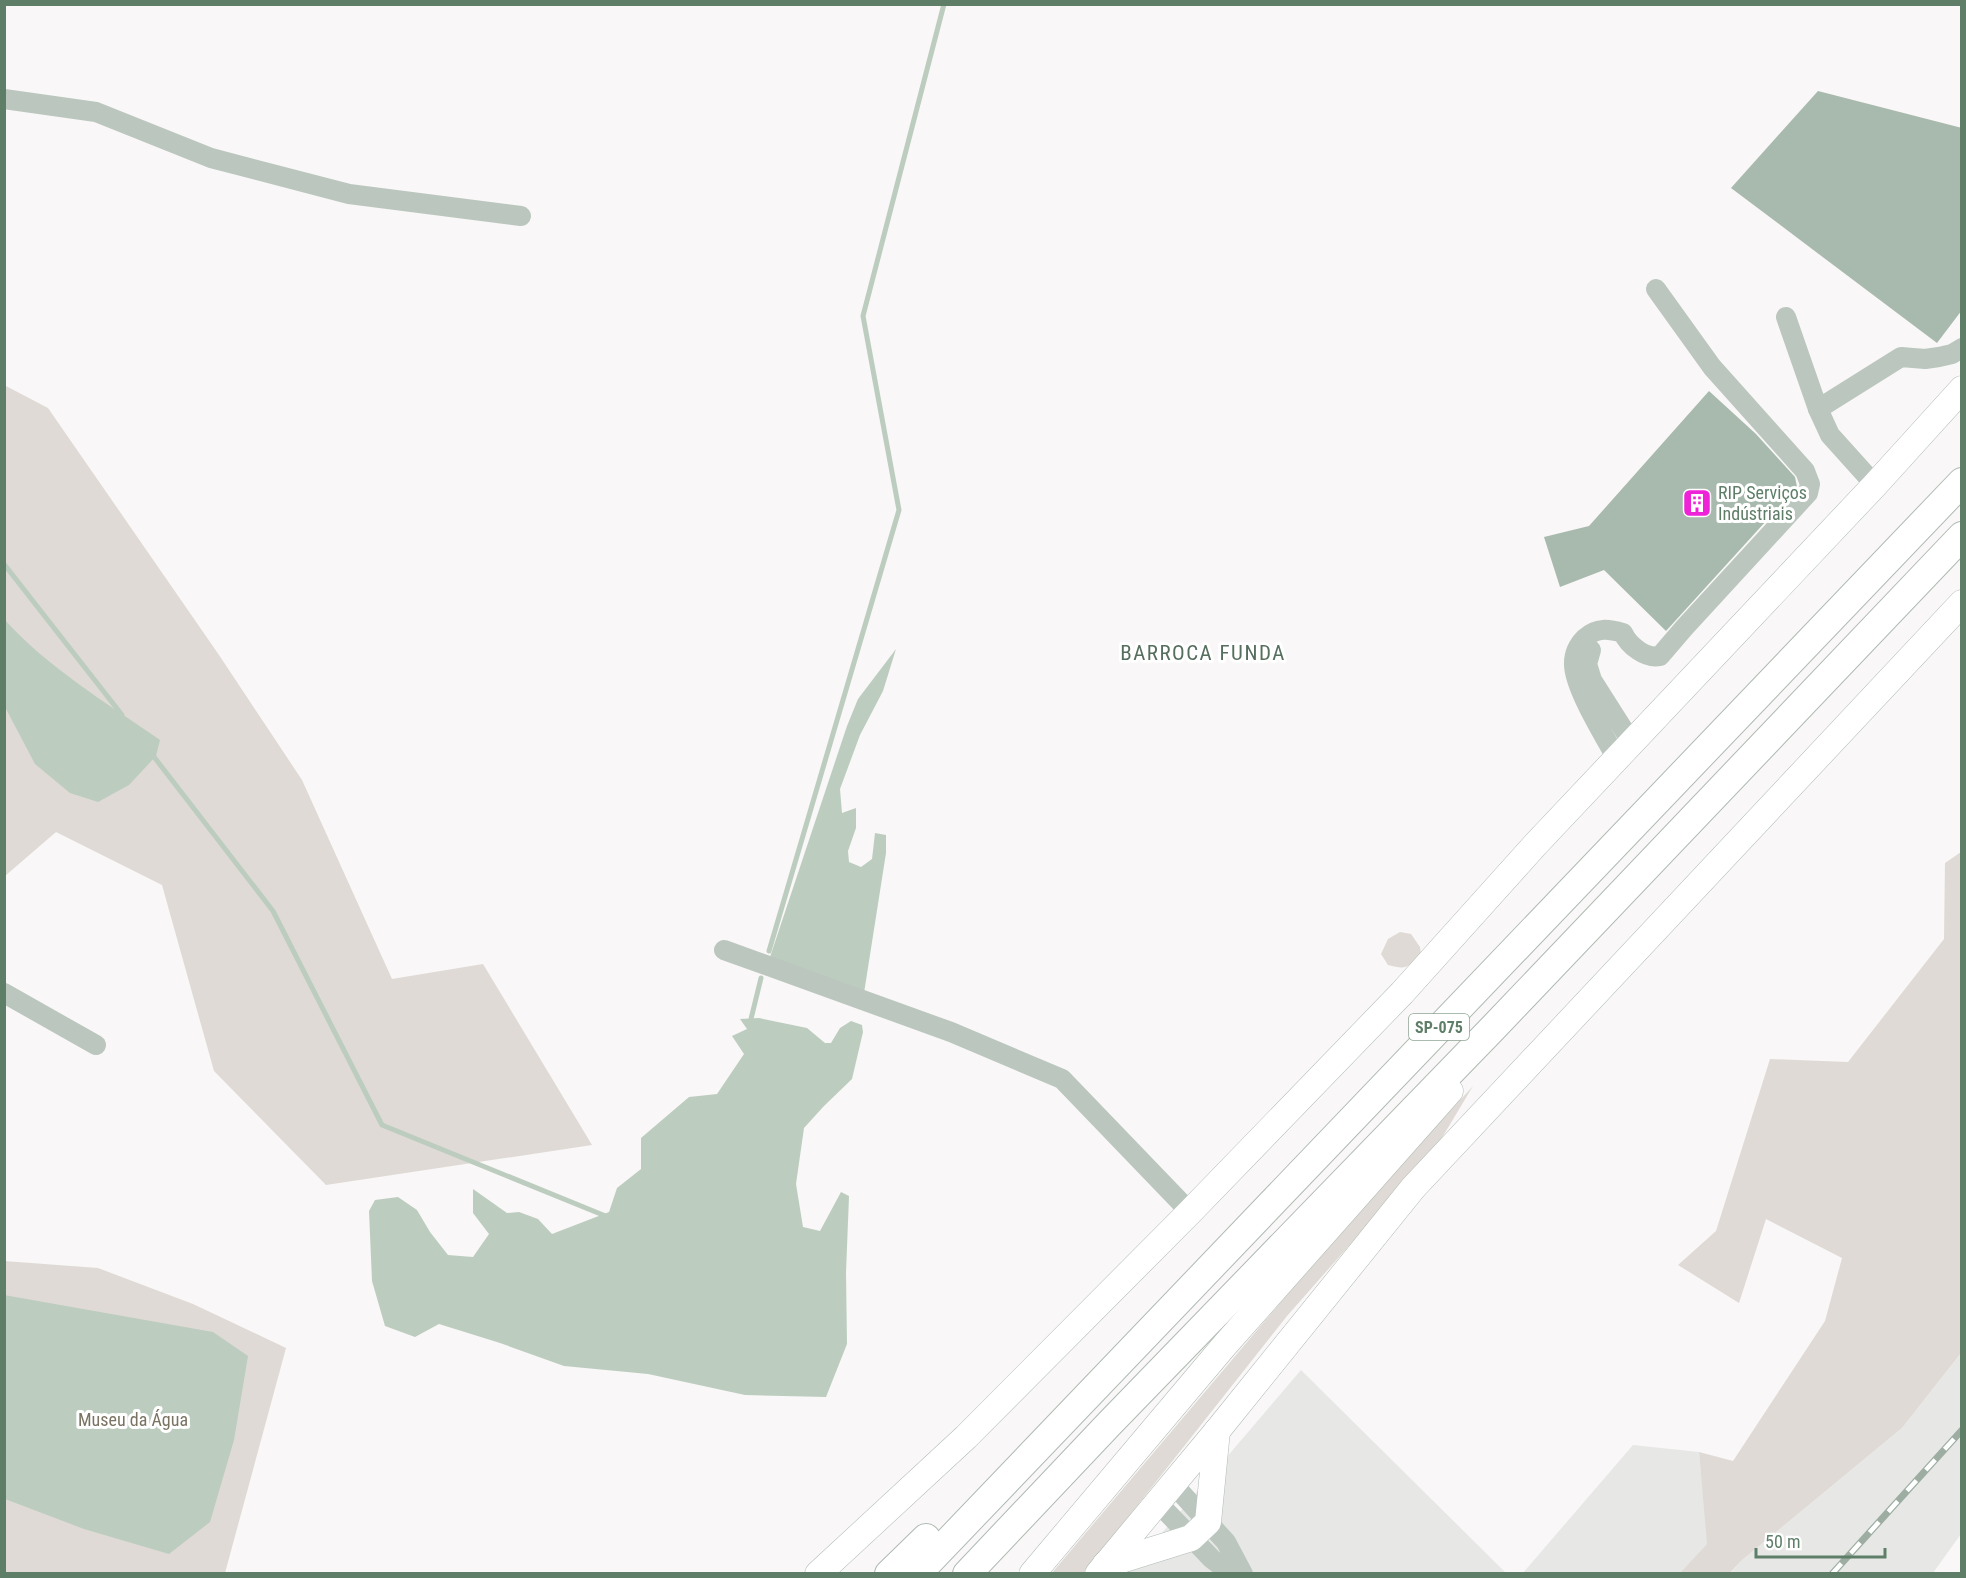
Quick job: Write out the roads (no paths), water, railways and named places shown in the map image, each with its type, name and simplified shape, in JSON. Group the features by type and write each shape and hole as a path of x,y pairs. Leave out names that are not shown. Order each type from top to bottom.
{"highway":[{"name":"SP-075","path":"916,1574 1962,482"},
{"name":"SP-075","path":"967,1574 1101,1432 1493,1028 1962,536"},
{"path":"889,1574 945,1520 1014,1471"}],"main road":[{"path":"818,1574 966,1437 1190,1212 1402,993 1535,845 1875,485 1962,389"},
{"path":"1101,1569 1217,1431 1413,1188 1962,603"},
{"path":"1032,1574 1217,1355 1460,1080 1493,1028"},
{"path":"1101,1569 1199,1530 1217,1431"}],"street":[{"path":"4,99 96,112 211,158 349,194 521,216"},
{"path":"1624,751 1587,664 1588,655 1593,647 1612,634 1626,639 1653,658 1665,653 1684,628 1808,493 1810,484 1805,471 1712,367 1656,289"},
{"path":"1786,317 1818,409 1830,435 1875,485"},
{"path":"1818,409 1901,357 1925,359 1939,357 1952,354 1962,348"},
{"path":"724,950 951,1032 1062,1079 1190,1212"},
{"path":"4,993 96,1045"},
{"path":"1165,1494 1199,1530 1212,1559 1232,1574"},
{"path":"1199,1530 1226,1542 1243,1574"}],"waterway":[{"path":"769,951 899,510 863,316 944,4"},
{"path":"4,564 122,715"},
{"path":"151,753 273,911 382,1125 608,1217"},
{"path":"750,1023 761,978"}],"railway":[{"path":"1832,1574 1962,1430"}],"place":[{"name":"RIP Serviços Indústriais","path":"1697,503"}],"district":[{"name":"BARROCA FUNDA","path":"1203,653"}],"park label":[{"name":"Museu da Água","path":"133,1420"}]}
